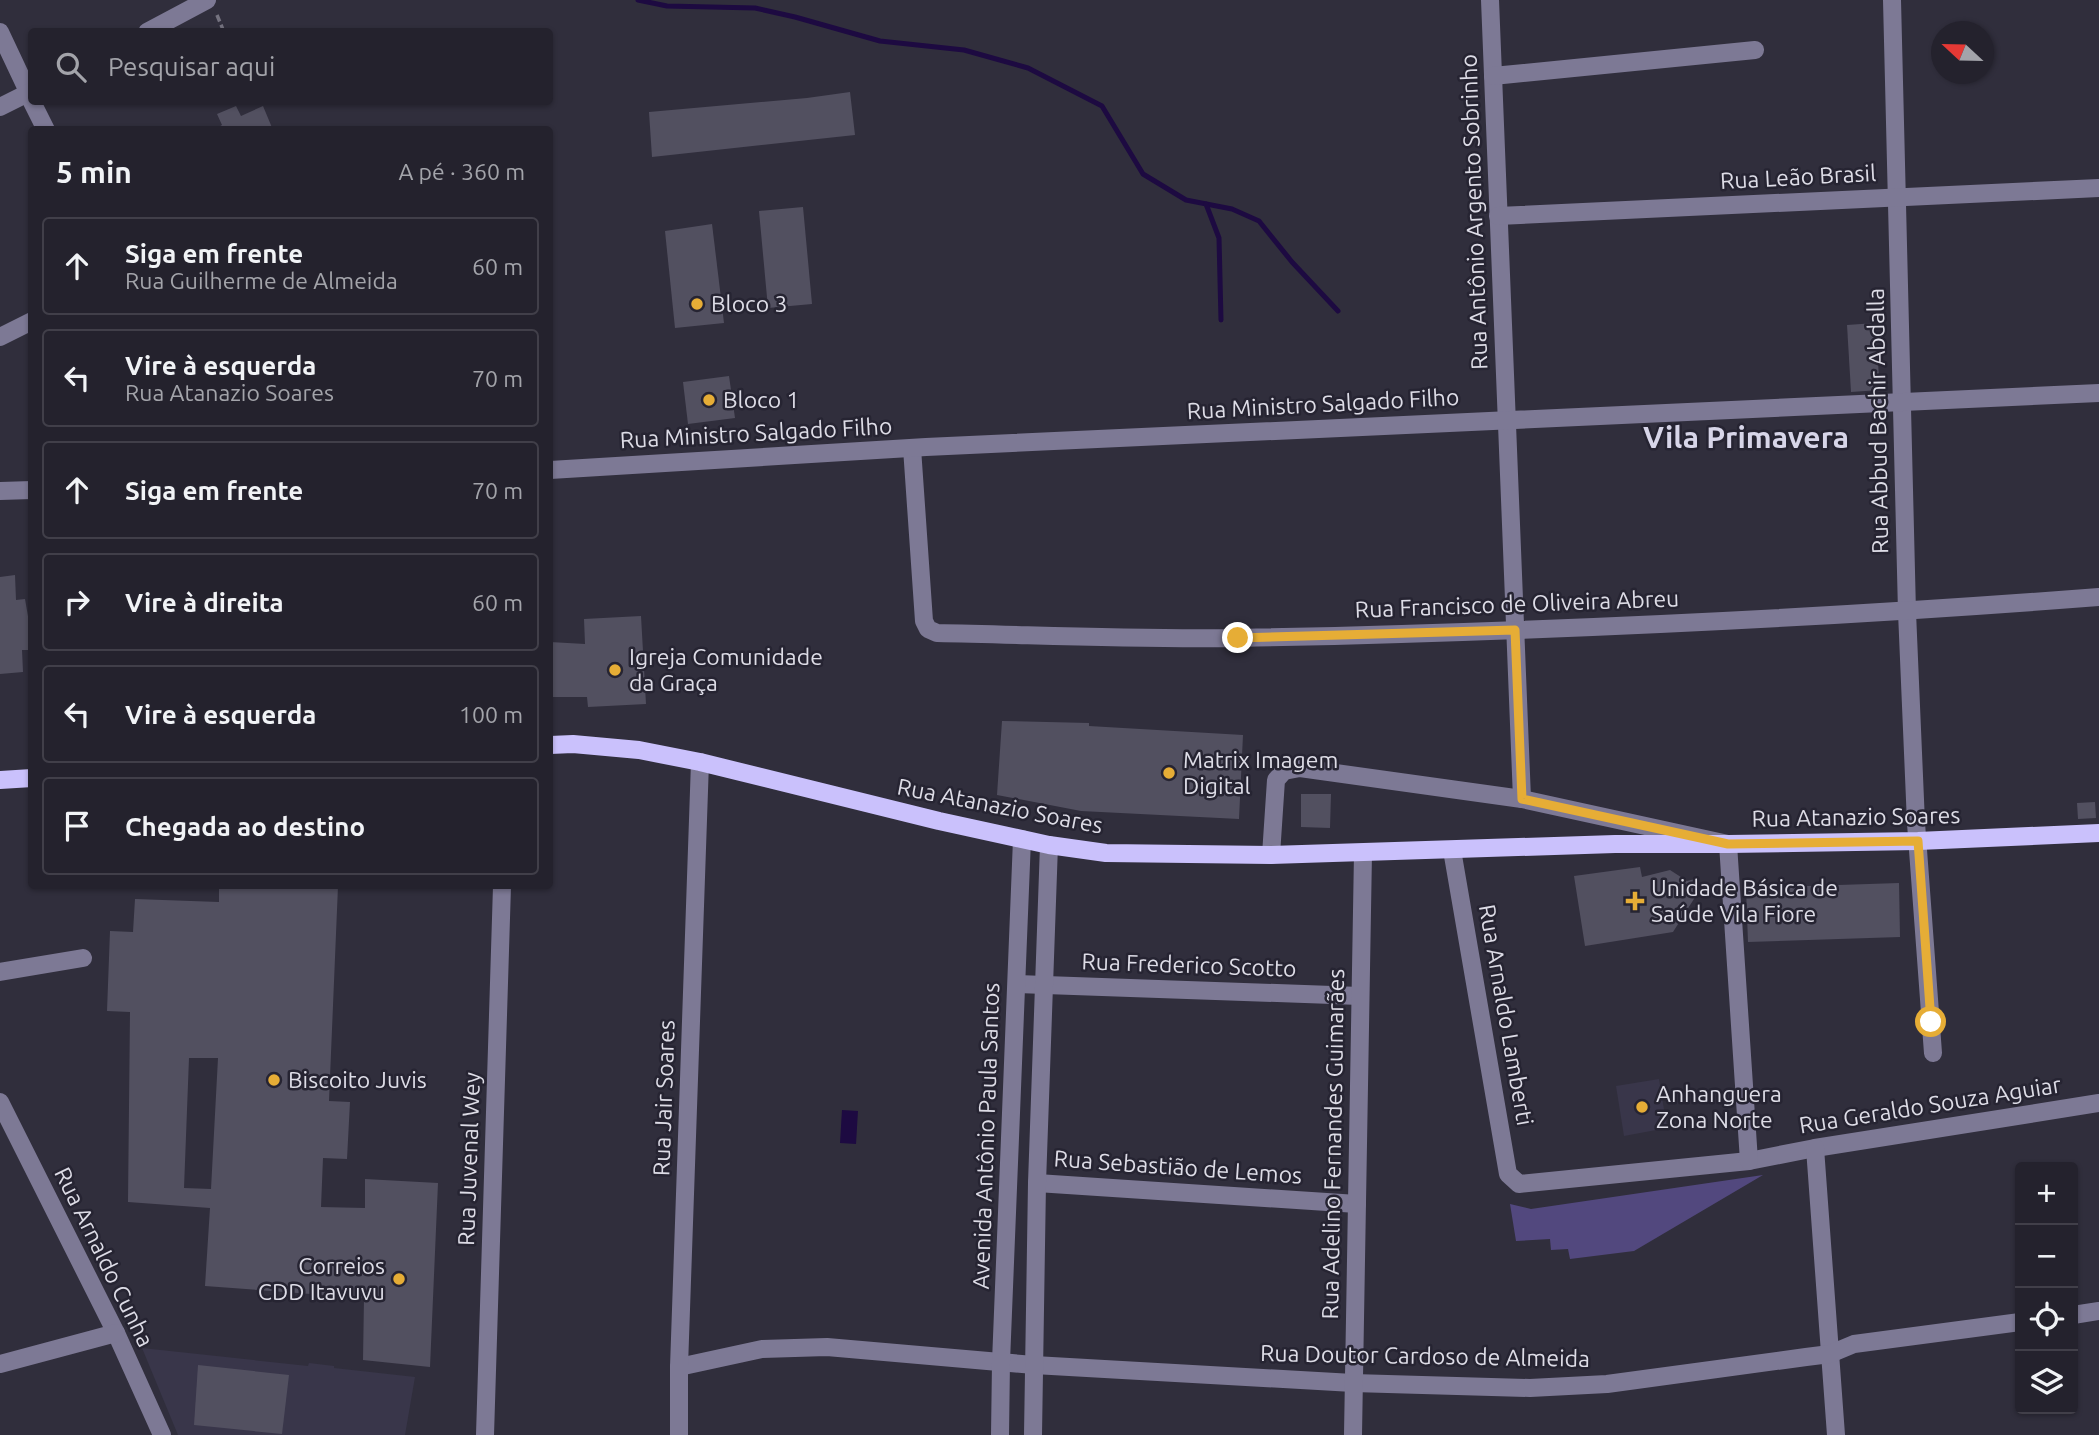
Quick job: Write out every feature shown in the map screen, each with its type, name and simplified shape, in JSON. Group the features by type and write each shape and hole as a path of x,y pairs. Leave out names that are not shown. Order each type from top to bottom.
{"main road":[{"name":"Rua Atanazio Soares","path":"553,745 639,750 1049,845 1106,853 1271,855 1615,844 1918,841 2099,833"},
{"path":"0,780 28,778"}],"street":[{"path":"154,28 207,0"},
{"name":"Rua Antônio Argento Sobrinho","path":"1490,0 1522,799"},
{"name":"Rua Abbud Bachir Abdalla","path":"1892,0 1907,612 1918,841 1933,1053"},
{"path":"0,32 28,90"},
{"path":"1493,76 1755,50"},
{"path":"0,107 28,97"},
{"path":"35,105 44,126"},
{"name":"Rua Leão Brasil","path":"1499,216 2099,188"},
{"path":"0,337 28,323"},
{"name":"Rua Ministro Salgado Filho","path":"553,470 912,448 2099,393"},
{"name":"Rua Francisco de Oliveira Abreu","path":"912,448 924,621 928,629 937,634 1238,638 1515,630 1907,612 2099,597"},
{"path":"0,491 28,490"},
{"name":"Rua Jair Soares","path":"679,1435 679,1367 700,762"},
{"path":"1271,855 1276,780 1284,771 1300,768 1522,799 1728,844 1749,1161"},
{"path":"1614,818 1615,844"},
{"name":"Avenida Antônio Paula Santos","path":"1000,1435 1022,839"},
{"path":"1033,1435 1037,1183 1049,845"},
{"name":"Rua Arnaldo Lamberti","path":"1452,850 1508,1174 1519,1184"},
{"name":"Rua Adelino Fernandes Guimarães","path":"1353,1435 1363,853"},
{"name":"Rua Juvenal Wey","path":"485,1435 502,889"},
{"path":"0,972 82,958"},
{"name":"Rua Frederico Scotto","path":"1017,984 1360,996"},
{"name":"Rua Arnaldo Cunha","path":"0,1102 116,1334 162,1435"},
{"name":"Rua Geraldo Souza Aguiar","path":"1519,1184 1749,1161 2099,1103"},
{"path":"1815,1148 1836,1435"},
{"name":"Rua Sebastião de Lemos","path":"1037,1183 1357,1204"},
{"path":"2078,1314 2099,1311"},
{"name":"Rua Doutor Cardoso de Almeida","path":"679,1367 762,1349 827,1347 1001,1362 1353,1383 1530,1388 1606,1384 1830,1354 1854,1345 2015,1323"},
{"path":"0,1364 116,1334"}],"shaded area":[{"name":"Anhanguera Zona Norte","path":"1659,1079 1667,1128 1624,1136 1616,1086"},
{"path":"842,1110 858,1111 856,1144 840,1143"},
{"path":"1763,1175 1634,1251 1570,1259 1568,1249 1551,1250 1550,1239 1516,1241 1510,1204 1531,1209"},
{"path":"142,1348 308,1366 309,1363 415,1377 405,1435 178,1435"}],"building":[{"path":"850,92 855,135 652,157 649,112"},
{"path":"236,106 241,116 263,106 271,126 220,126 217,114"},
{"path":"803,207 812,304 768,308 759,211"},
{"path":"712,224 724,323 675,328 665,231"},
{"path":"1875,323 1880,390 1851,392 1847,325"},
{"name":"Bloco 1","path":"729,376 735,418 688,424 683,382"},
{"path":"15,575 16,600 25,599 28,650 22,650 23,672 0,674 0,577"},
{"name":"Igreja Comunidade da Graça","path":"641,616 646,704 588,707 587,697 553,697 553,642 585,644 584,619"},
{"path":"1002,721 1089,723 1089,726 1243,735 1239,819 1081,811 997,795"},
{"path":"1301,794 1331,794 1330,828 1301,827"},
{"path":"2095,802 2096,818 2078,819 2077,803"},
{"name":"Unidade Básica de Saúde Vila Fiore","path":"1640,867 1642,877 1670,870 1687,881 1695,879 1699,891 1673,932 1585,946 1574,876"},
{"path":"1899,883 1900,937 1748,942 1746,888"},
{"name":"Biscoito Juvis","path":"219,889 338,889 329,1101 350,1102 347,1159 323,1158 321,1207 365,1208 365,1179 438,1183 430,1367 363,1360 364,1298 205,1286 210,1208 128,1202 130,1012 107,1011 110,931 133,932 135,899 219,902","holes":["189,1058 218,1058 211,1189 184,1188"]},
{"path":"198,1365 289,1375 282,1434 194,1425"}],"waterway":[{"path":"638,0 667,6 755,8 880,41 964,50 1028,68 1102,106 1143,174 1186,200 1232,209 1259,221 1292,262 1338,311"},
{"path":"1206,204 1219,238 1221,320"}],"place":[{"name":"Bloco 3","path":"697,304"},
{"name":"Bloco 1","path":"709,400"},
{"name":"Igreja Comunidade da Graça","path":"615,670"},
{"name":"Matrix Imagem Digital","path":"1169,773"},
{"name":"Unidade Básica de Saúde Vila Fiore","path":"1635,901"},
{"name":"Biscoito Juvis","path":"274,1080"},
{"name":"Anhanguera Zona Norte","path":"1642,1107"},
{"name":"Correios CDD Itavuvu","path":"399,1279"}],"district":[{"name":"Vila Primavera","path":"1746,438"}],"route":[{"path":"1238,638 1515,630 1522,799 1728,844 1918,841 1931,1022"}]}
